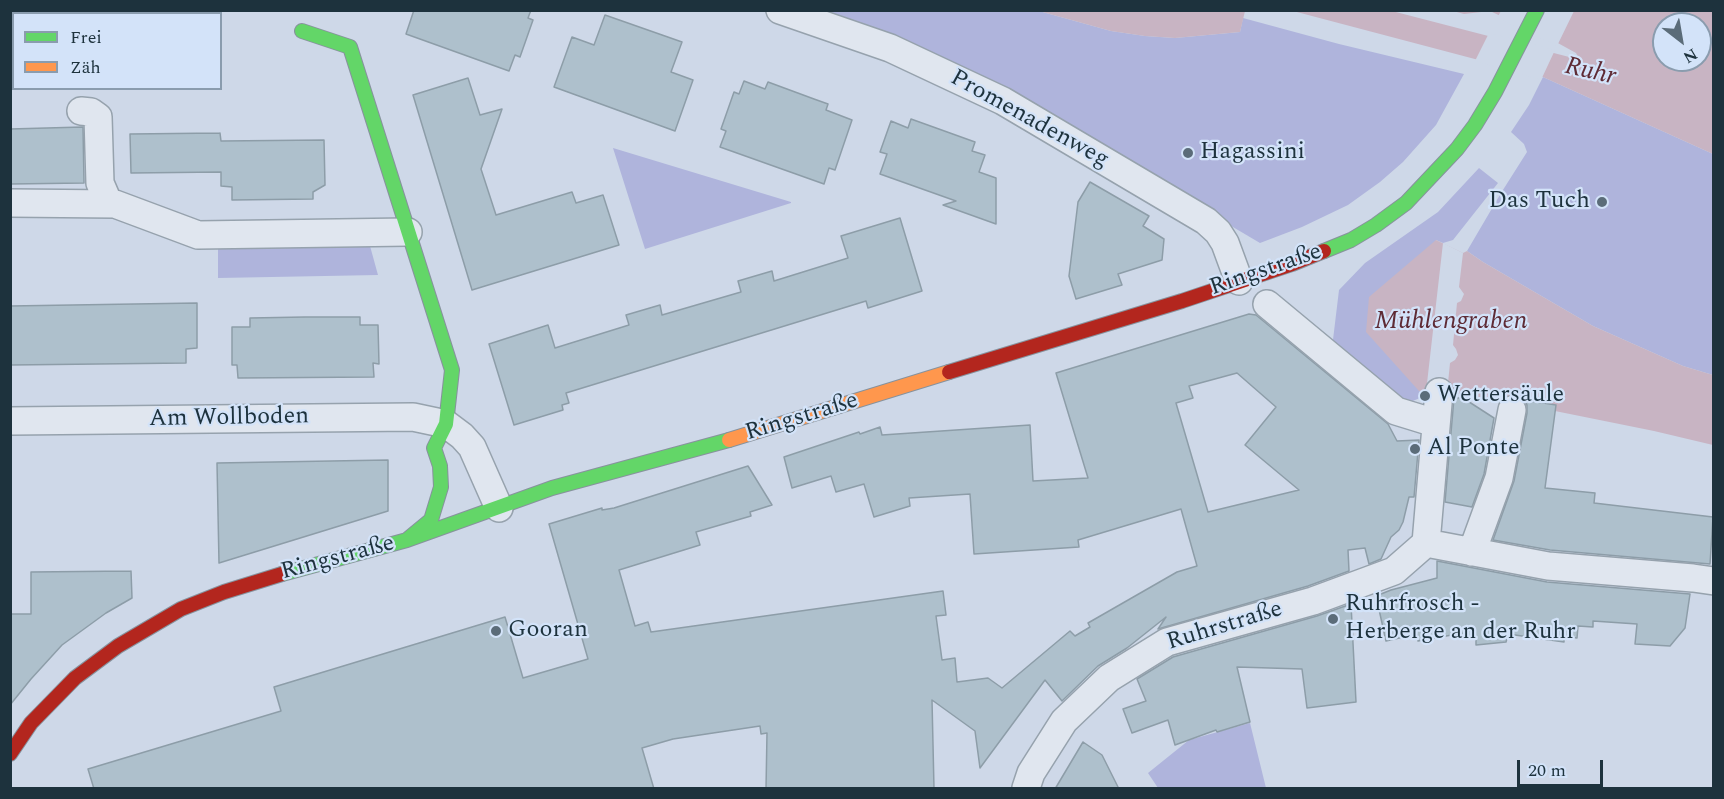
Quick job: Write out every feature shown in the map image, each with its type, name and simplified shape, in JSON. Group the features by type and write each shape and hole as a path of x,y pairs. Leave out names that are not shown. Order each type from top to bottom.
{"main road":[{"name":"Ringstraße","path":"10,754 31,723 75,678 118,646 181,609 224,592 407,540 552,488 692,451 1182,300 1325,252 1351,240 1406,203 1457,149 1495,92 1537,10"},
{"path":"302,31 350,47 452,370 446,424 434,448 440,466 441,487 431,520 407,540"}],"street":[{"name":"Promenadenweg","path":"780,10 890,48 1003,101 1206,221 1226,243 1239,280"},
{"path":"81,111 91,112 98,117 100,183 109,204"},
{"path":"10,203 115,204 198,235 408,232"},
{"path":"1267,304 1396,411 1435,423"},
{"path":"1438,392 1426,543 1548,566 1713,581"},
{"path":"1472,552 1499,478 1512,410"},
{"name":"Am Wollboden","path":"10,421 413,417 446,424"},
{"path":"446,424 472,447 499,508"},
{"name":"Ruhrstraße","path":"1026,789 1031,772 1064,721 1109,678 1167,642 1313,601 1394,571 1426,543"}],"shaded area":[{"path":"804,11 1039,11 1111,31 1175,38 1240,32 1243,18 1464,74 1436,125 1403,162 1380,182 1348,205 1302,227 1260,243 965,69"},
{"path":"1543,77 1713,154 1713,375 1683,366 1593,326 1467,251 1527,152 1524,144 1511,132 1529,105"},
{"path":"613,148 791,202 791,203 645,249"},
{"path":"1479,168 1498,183 1453,240 1443,243 1436,240 1426,392 1420,398 1403,405 1332,348 1339,290 1365,263 1438,212"},
{"path":"370,246 378,275 218,278 218,248"},
{"path":"1250,723 1266,788 1158,788 1148,773 1189,740"}],"water":[{"path":"1245,10 1240,32 1175,38 1111,31 1039,11"},
{"name":"Ruhr","path":"1293,11 1392,11 1573,58 1578,57 1576,53 1490,11 1713,11 1713,154 1543,77"},
{"path":"1453,11 1490,11 1464,14"},
{"name":"Mühlengraben","path":"1436,240 1463,253 1467,251 1593,326 1683,366 1713,375 1713,445 1555,411 1459,394 1419,391 1366,332 1369,297"}],"pier":[{"path":"1501,11 1574,11 1557,46 1497,18"},
{"path":"1489,33 1555,50 1541,80 1475,61"},
{"path":"1443,243 1463,253 1459,287 1464,294 1461,301 1457,303 1453,345 1458,355 1450,363 1447,393 1426,392"}],"building":[{"path":"414,10 531,10 528,18 533,20 520,57 515,55 509,71 406,34"},
{"path":"605,15 682,42 671,72 693,80 675,131 554,87 572,37 594,45"},
{"path":"468,78 480,115 502,109 481,169 496,215 572,192 576,203 603,195 619,245 472,290 413,95"},
{"path":"744,81 765,89 768,82 828,104 826,110 852,120 835,170 829,168 824,184 720,147 726,131 721,129 734,92 739,94"},
{"path":"911,119 975,142 972,151 985,155 979,172 996,178 996,224 943,205 956,201 880,174 887,154 880,152 891,121 908,128"},
{"path":"83,127 84,183 10,184 10,129"},
{"path":"220,133 221,141 324,140 325,185 313,192 313,199 232,200 232,187 221,186 221,172 131,173 130,134"},
{"path":"1090,182 1149,216 1143,226 1164,239 1162,260 1118,274 1122,285 1076,299 1069,276 1078,202"},
{"path":"900,218 922,291 868,308 866,301 566,393 569,403 562,405 563,410 514,425 489,344 548,325 555,348 629,325 626,315 660,305 662,315 741,292 738,281 772,271 774,281 848,258 841,236"},
{"path":"197,303 197,348 186,349 186,363 10,365 10,306"},
{"path":"1249,314 1256,315 1388,424 1397,441 1419,440 1414,497 1409,497 1403,522 1399,530 1391,537 1381,559 1369,564 1365,548 1348,550 1349,571 1308,586 1158,629 1166,617 1127,648 1098,666 1062,701 1045,680 980,768 975,731 932,700 934,789 766,789 767,733 761,734 760,726 673,739 642,748 654,789 94,789 88,769 281,711 274,687 505,617 523,678 588,659 549,524 602,508 602,510 614,508 748,466 772,505 750,512 751,516 696,532 700,545 619,570 635,626 648,622 651,632 943,591 946,615 936,616 942,660 955,658 957,682 988,678 1002,688 1070,631 1075,636 1090,627 1088,623 1177,572 1197,566 1181,509 1078,540 1079,547 974,554 970,494 909,498 910,506 874,517 864,484 836,492 831,476 792,488 784,457 880,427 882,435 1030,425 1033,481 1088,478 1056,373","holes":["1237,373 1276,407 1245,445 1299,490 1208,512 1176,403 1193,398 1189,386"]},
{"path":"360,317 360,325 378,325 379,364 373,363 374,377 238,378 237,365 232,365 232,327 250,327 250,318"},
{"path":"1454,398 1463,398 1494,418 1484,474 1472,507 1445,502"},
{"path":"1524,400 1556,405 1545,488 1595,493 1594,503 1713,517 1710,564 1550,550 1493,540 1514,481 1527,413"},
{"path":"388,460 388,511 219,563 217,463"},
{"path":"1437,561 1547,582 1690,594 1685,628 1670,646 1635,644 1637,624 1593,621 1593,627 1578,626 1577,638 1564,636 1564,642 1508,634 1506,642 1476,645 1476,637 1464,638 1463,633 1418,641 1417,634 1386,641 1376,596 1437,578"},
{"path":"131,571 132,598 106,613 62,645 10,705 10,614 31,614 31,572"},
{"path":"1351,604 1356,702 1307,708 1302,669 1237,667 1250,722 1217,732 1216,730 1175,745 1168,720 1132,733 1123,709 1146,701 1137,679 1173,657"},
{"path":"1083,742 1102,755 1119,789 1055,789"}],"traffic: fast":[{"path":"1324,251 1351,240 1406,203 1457,149 1495,92 1537,10"},
{"path":"302,31 350,47 452,370 446,424 434,448 440,466 441,487 431,520 408,539"},
{"path":"282,574 407,540 552,488 729,440"}],"traffic: slow":[{"path":"729,440 949,372"}],"traffic: jam":[{"path":"949,372 1182,301 1324,251"},
{"path":"10,754 31,723 75,678 118,646 181,609 224,592 282,574"}],"place":[{"name":"Hagassini","path":"1188,153"},
{"name":"Das Tuch","path":"1602,202"},
{"name":"Wettersäule","path":"1425,396"},
{"name":"Al Ponte","path":"1415,449"},
{"name":"Ruhrfrosch - Herberge an der Ruhr","path":"1333,619"},
{"name":"Gooran","path":"496,631"}]}
